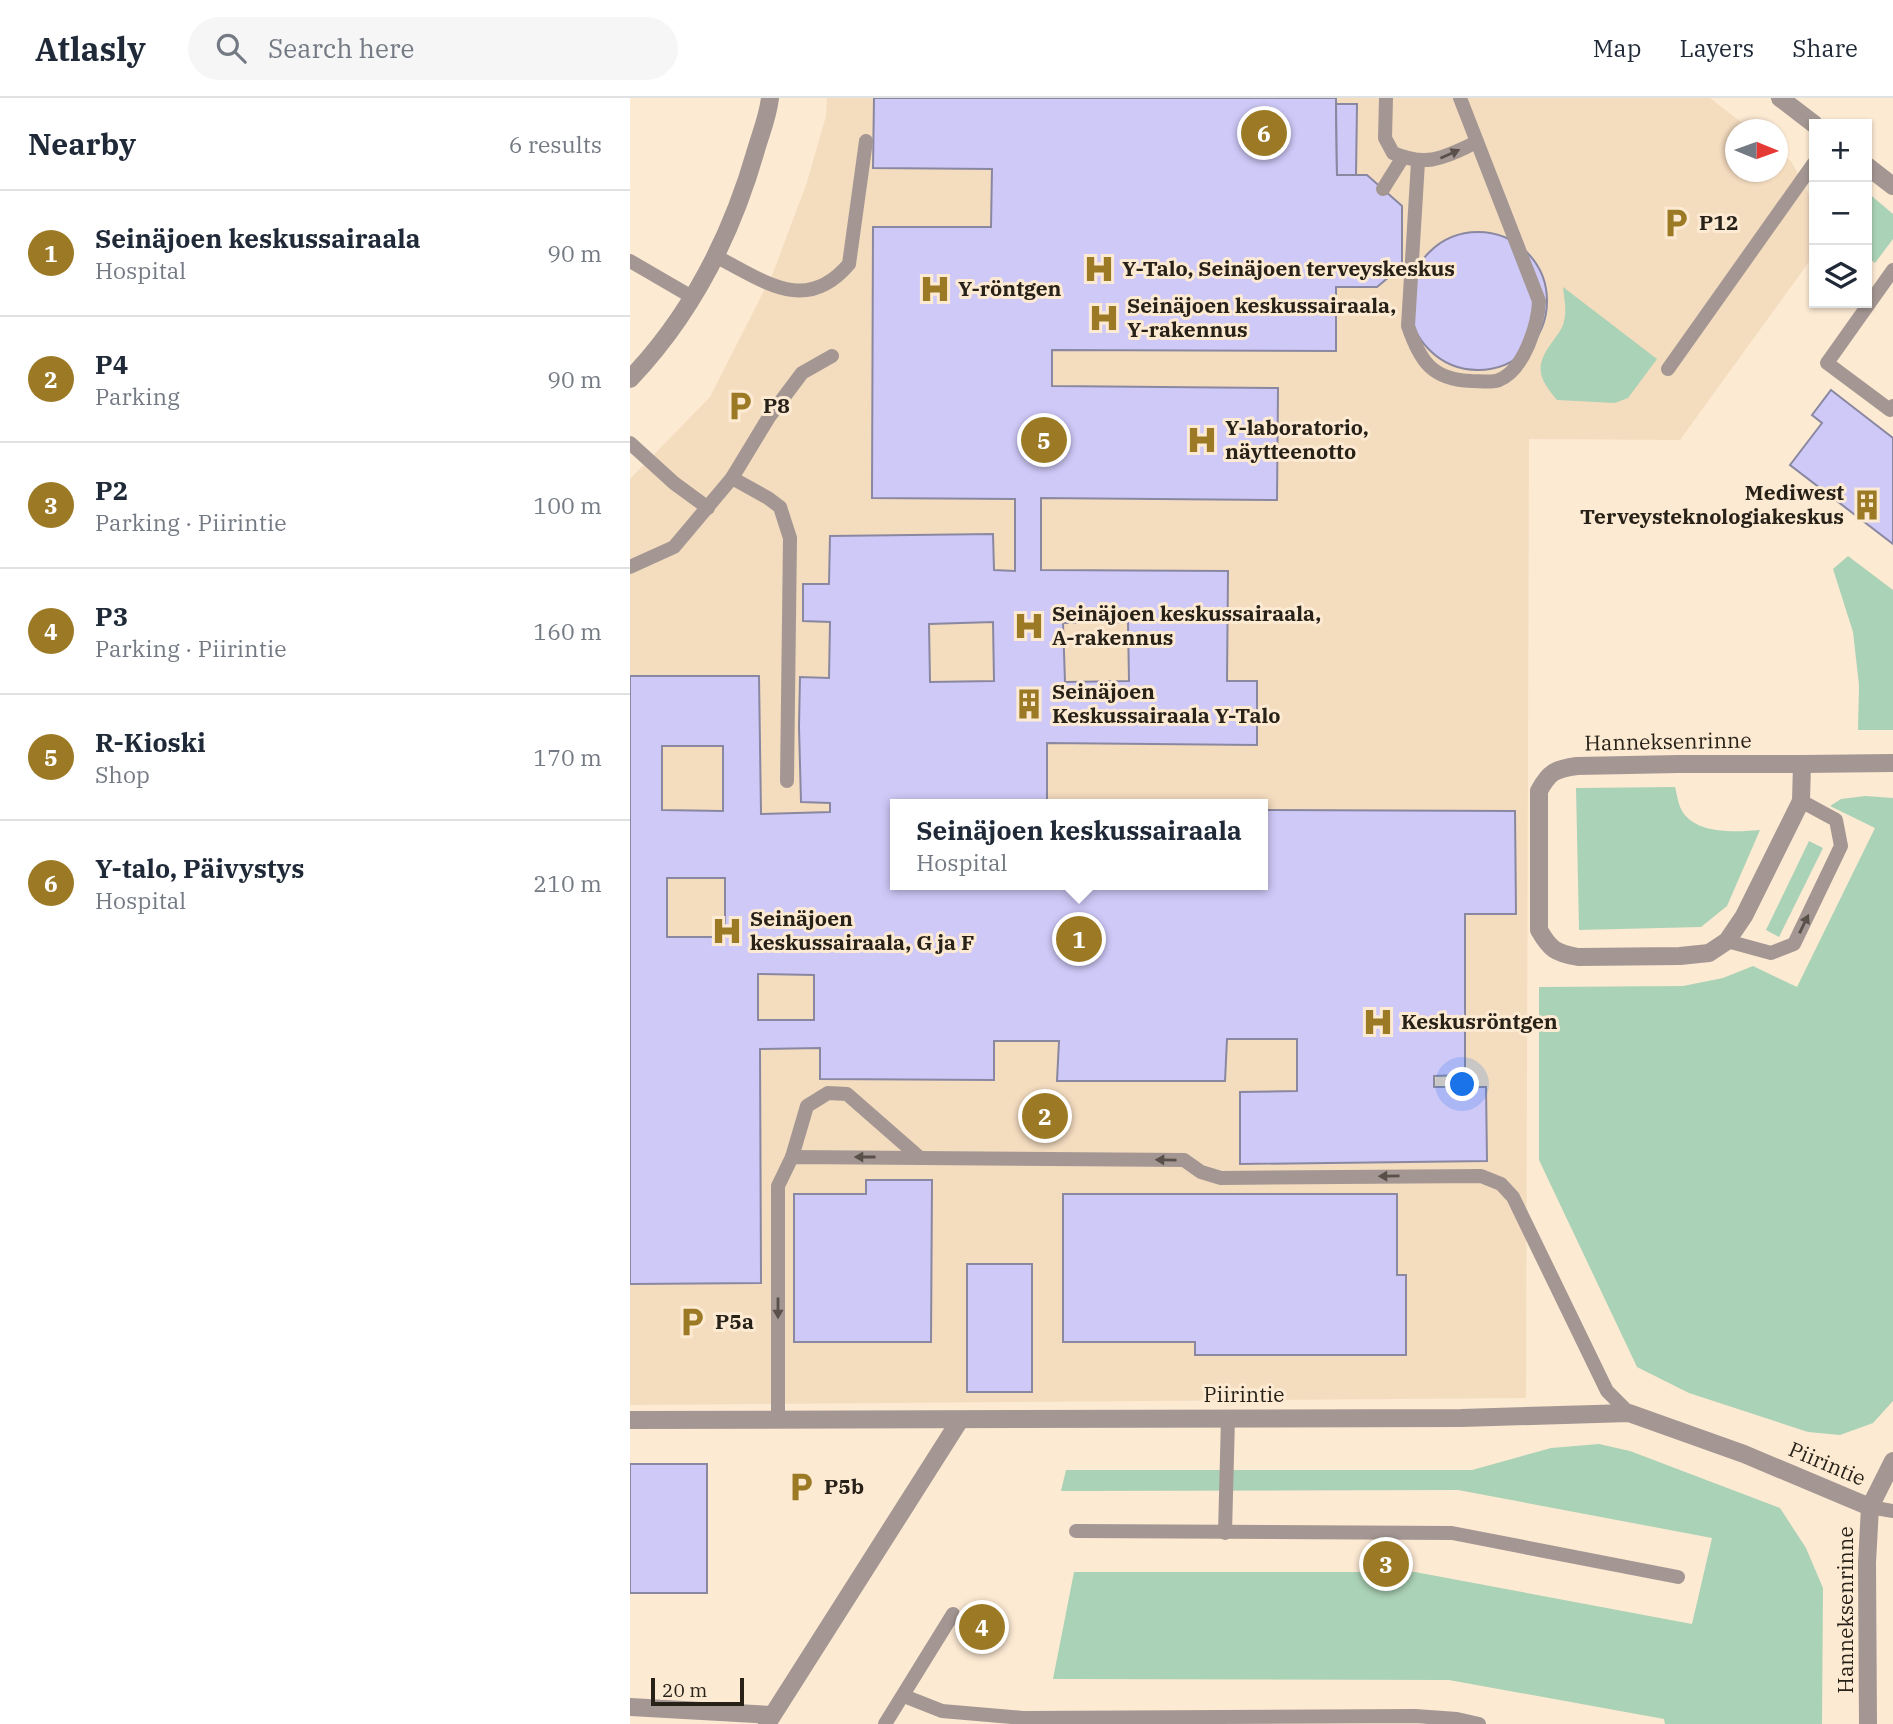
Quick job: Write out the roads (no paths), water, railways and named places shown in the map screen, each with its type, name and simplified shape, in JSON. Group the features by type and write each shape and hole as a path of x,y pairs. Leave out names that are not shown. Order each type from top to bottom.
{"street":[{"path":"630,379 646,362 716,257 747,181 770,98"},
{"path":"1780,98 1809,120"},
{"path":"1872,170 1893,186"},
{"name":"Hanneksenrinne","path":"1727,941 1709,953 1680,956 1578,957 1561,954 1548,946 1539,930 1539,791 1547,776 1561,768 1577,766 1893,763"},
{"path":"1727,941 1744,916 1801,802 1802,764"},
{"name":"Piirintie","path":"630,1420 1461,1418 1629,1413 1744,1454 1870,1507"},
{"path":"630,1707 769,1720 960,1420"},
{"name":"Hanneksenrinne","path":"1868,1724 1867,1563 1870,1507 1893,1461"}],"lane":[{"path":"1386,98 1385,138 1393,153 1418,162 1440,158 1477,142"},
{"path":"1418,162 1408,326 1416,350 1428,366 1452,380 1497,382 1511,372 1529,344 1538,320 1539,300 1460,98"},
{"path":"716,257 775,287 792,291 807,292 837,279 849,264 866,141"},
{"path":"1383,189 1403,157"},
{"path":"1668,369 1809,170"},
{"path":"630,261 691,297"},
{"path":"1893,270 1827,363 1890,410 1893,406"},
{"path":"630,567 674,547 732,478 769,417 802,373 832,356"},
{"path":"630,443 674,483 708,508"},
{"path":"732,478 768,498 780,508 790,538 786,781"},
{"path":"1727,941 1771,953 1794,944 1841,846 1836,820 1801,802"},
{"path":"778,1420 778,1186 792,1157 807,1106 828,1093 847,1094 919,1157"},
{"path":"792,1157 1184,1160 1201,1172 1221,1178 1481,1176 1501,1184 1513,1198 1607,1391 1629,1413"},
{"path":"1224,1533 1228,1418"},
{"path":"1870,1507 1893,1511"},
{"path":"1076,1531 1452,1533 1678,1577"},
{"path":"885,1724 953,1614"},
{"path":"904,1696 942,1711 1023,1718 1415,1716 1457,1719 1479,1724"}],"place":[{"name":"Y-talo, Päivystys","path":"1264,133"},
{"name":"P12","path":"1676,223"},
{"name":"Y-Talo, Seinäjoen terveyskeskus","path":"1099,269"},
{"name":"Y-röntgen","path":"935,289"},
{"name":"Seinäjoen keskussairaala, Y-rakennus","path":"1104,318"},
{"name":"P8","path":"740,406"},
{"name":"R-Kioski","path":"1044,440"},
{"name":"Y-laboratorio, näytteenotto","path":"1202,440"},
{"name":"Mediwest Terveysteknologiakeskus","path":"1867,505"},
{"name":"Seinäjoen keskussairaala, A-rakennus","path":"1029,626"},
{"name":"Seinäjoen Keskussairaala Y-Talo","path":"1029,704"},
{"name":"Seinäjoen keskussairaala, G ja F","path":"727,931"},
{"name":"Seinäjoen keskussairaala","path":"1079,939"},
{"name":"Keskusröntgen","path":"1378,1022"},
{"name":"P4","path":"1045,1116"},
{"name":"P5a","path":"692,1322"},
{"name":"P5b","path":"801,1487"},
{"name":"P2","path":"1386,1564"},
{"name":"P3","path":"982,1627"}]}
